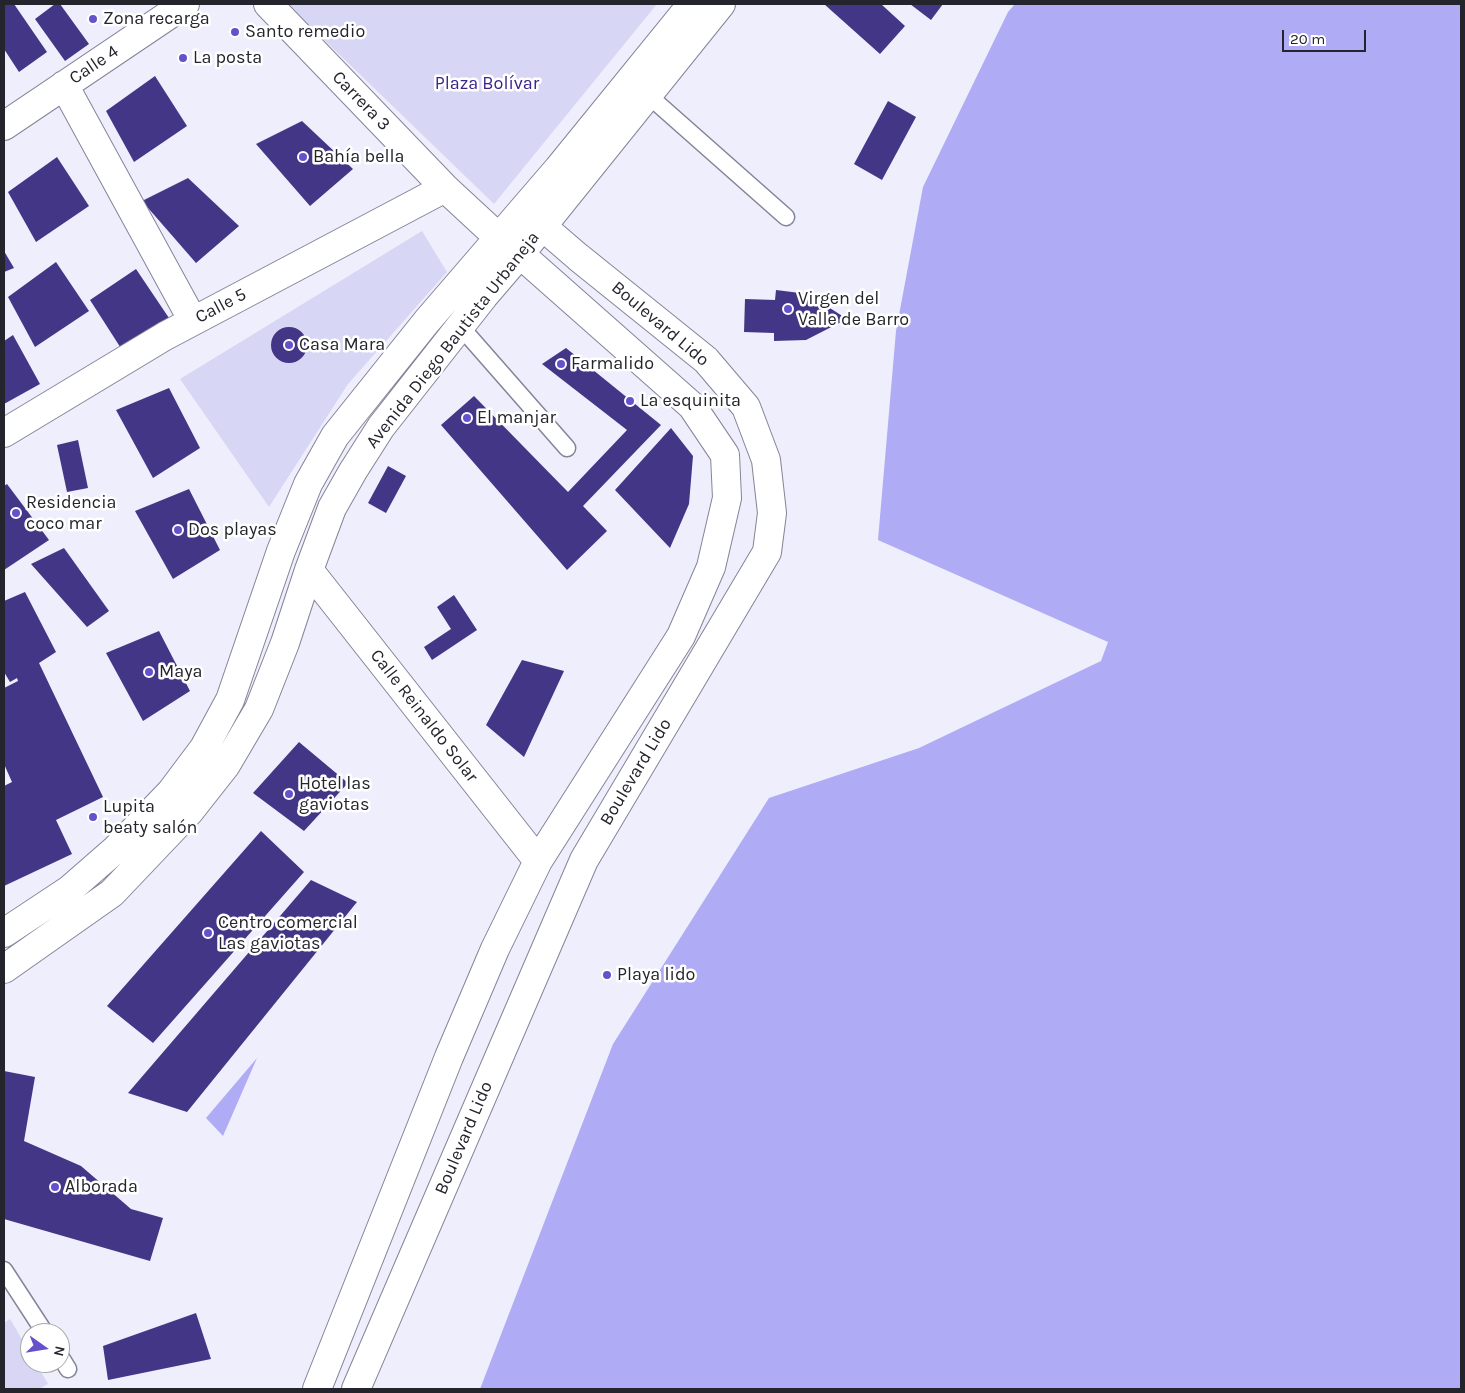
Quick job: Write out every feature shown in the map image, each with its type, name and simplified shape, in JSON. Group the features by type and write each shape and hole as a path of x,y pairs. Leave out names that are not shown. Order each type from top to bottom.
{"street":[{"name":"Calle 4","path":"4,126 185,4"},
{"name":"Carrera 3","path":"268,4 445,188 510,246"},
{"name":"Avenida Diego Bautista Urbaneja","path":"4,969 112,893 189,812 226,765 259,709 285,643 332,508 353,470 381,427 460,326 510,246 692,4"},
{"name":"Avenida Diego Bautista Urbaneja","path":"4,934 69,890 116,849 172,792 204,748 230,700 280,551 308,484 334,436 427,321 510,246 542,226 721,4"},
{"path":"64,85 193,321"},
{"name":"Calle 5","path":"4,433 164,336 445,188"},
{"name":"Boulevard Lido","path":"356,1389 584,860 767,552 772,513 766,460 746,407 706,360 542,226"},
{"name":"Boulevard Lido","path":"317,1389 449,1057 495,949 538,861 681,636 711,567 727,498 725,455 692,406 510,246"},
{"name":"Calle Reinaldo Solar","path":"309,570 538,861"}],"lane":[{"path":"648,96 786,217"},
{"path":"460,326 567,448"},
{"path":"4,1270 38,1323"}],"green space":[{"name":"Plaza Bolívar","path":"287,4 657,4 494,204"},
{"path":"422,231 447,272 348,384 269,507 180,379"},
{"path":"10,1319 20,1336 20,1373 42,1373 48,1384 39,1389 4,1389 4,1323"}],"shaded area":[{"path":"1015,4 1461,4 1461,1389 480,1389 613,1044 769,798 919,748 1101,661 1108,642 878,540 896,331 923,187 1008,12"},
{"path":"257,1058 223,1136 206,1118"}],"building":[{"path":"4,4 14,4 47,52 19,72 4,49"},
{"path":"55,4 60,4 89,44 65,61 35,19"},
{"path":"824,4 881,4 905,26 880,54"},
{"path":"910,4 943,4 931,20"},
{"path":"155,76 187,126 134,162 106,111"},
{"path":"888,101 916,117 882,180 854,164"},
{"name":"Bahía bella","path":"302,121 353,169 310,206 256,144"},
{"path":"57,157 89,206 36,242 8,192"},
{"path":"188,178 239,226 196,263 142,201"},
{"path":"4,251 14,268 4,272"},
{"path":"56,262 89,311 35,347 8,297"},
{"path":"136,269 171,321 124,353 90,300"},
{"name":"Virgen del Valle de Barro","path":"776,290 808,294 847,319 806,340 774,341 774,333 744,332 745,299 775,300"},
{"name":"Casa Mara","path":"289,327 302,332 307,345 302,358 289,363 276,358 271,345 276,332"},
{"path":"13,335 40,384 4,404 4,341"},
{"path":"566,348 661,425 583,506 607,531 567,570 441,425 474,396 568,492 627,430 542,364"},
{"path":"169,388 200,448 153,478 116,410"},
{"path":"671,428 693,456 689,504 670,548 615,490"},
{"path":"78,440 88,488 67,492 57,445"},
{"path":"388,466 406,476 386,513 368,503"},
{"name":"Residencia coco mar","path":"7,484 49,540 4,570 4,486"},
{"name":"Dos playas","path":"189,489 220,550 173,579 135,511"},
{"path":"64,548 109,611 87,627 31,564"},
{"path":"25,592 56,652 39,663 103,797 56,820 72,854 4,886 4,786 12,782 4,764 4,688 18,681 17,678 10,682 4,672 4,601"},
{"path":"454,595 477,630 432,660 424,647 451,629 437,607"},
{"name":"Maya","path":"159,631 190,691 143,721 106,653"},
{"path":"522,660 564,671 524,757 486,725"},
{"path":"299,742 348,783 304,831 253,793"},
{"path":"261,831 304,872 153,1043 107,1006"},
{"path":"311,880 357,902 187,1112 128,1093"},
{"name":"Alborada","path":"4,1071 35,1077 24,1141 81,1166 131,1209 163,1218 150,1261 4,1219"},
{"path":"196,1313 211,1359 108,1380 103,1346"}],"place":[{"name":"Zona recarga","path":"93,19"},
{"name":"Santo remedio","path":"235,32"},
{"name":"La posta","path":"183,58"},
{"name":"Bahía bella","path":"303,157"},
{"name":"Virgen del Valle de Barro","path":"788,309"},
{"name":"Casa Mara","path":"289,345"},
{"name":"Farmalido","path":"561,364"},
{"name":"La esquinita","path":"630,401"},
{"name":"El manjar","path":"467,418"},
{"name":"Residencia coco mar","path":"16,513"},
{"name":"Dos playas","path":"178,530"},
{"name":"Maya","path":"149,672"},
{"name":"Hotel las gaviotas","path":"289,794"},
{"name":"Lupita beaty salón","path":"93,817"},
{"name":"Centro comercial Las gaviotas","path":"208,933"},
{"name":"Playa lido","path":"607,975"},
{"name":"Alborada","path":"55,1187"}]}
